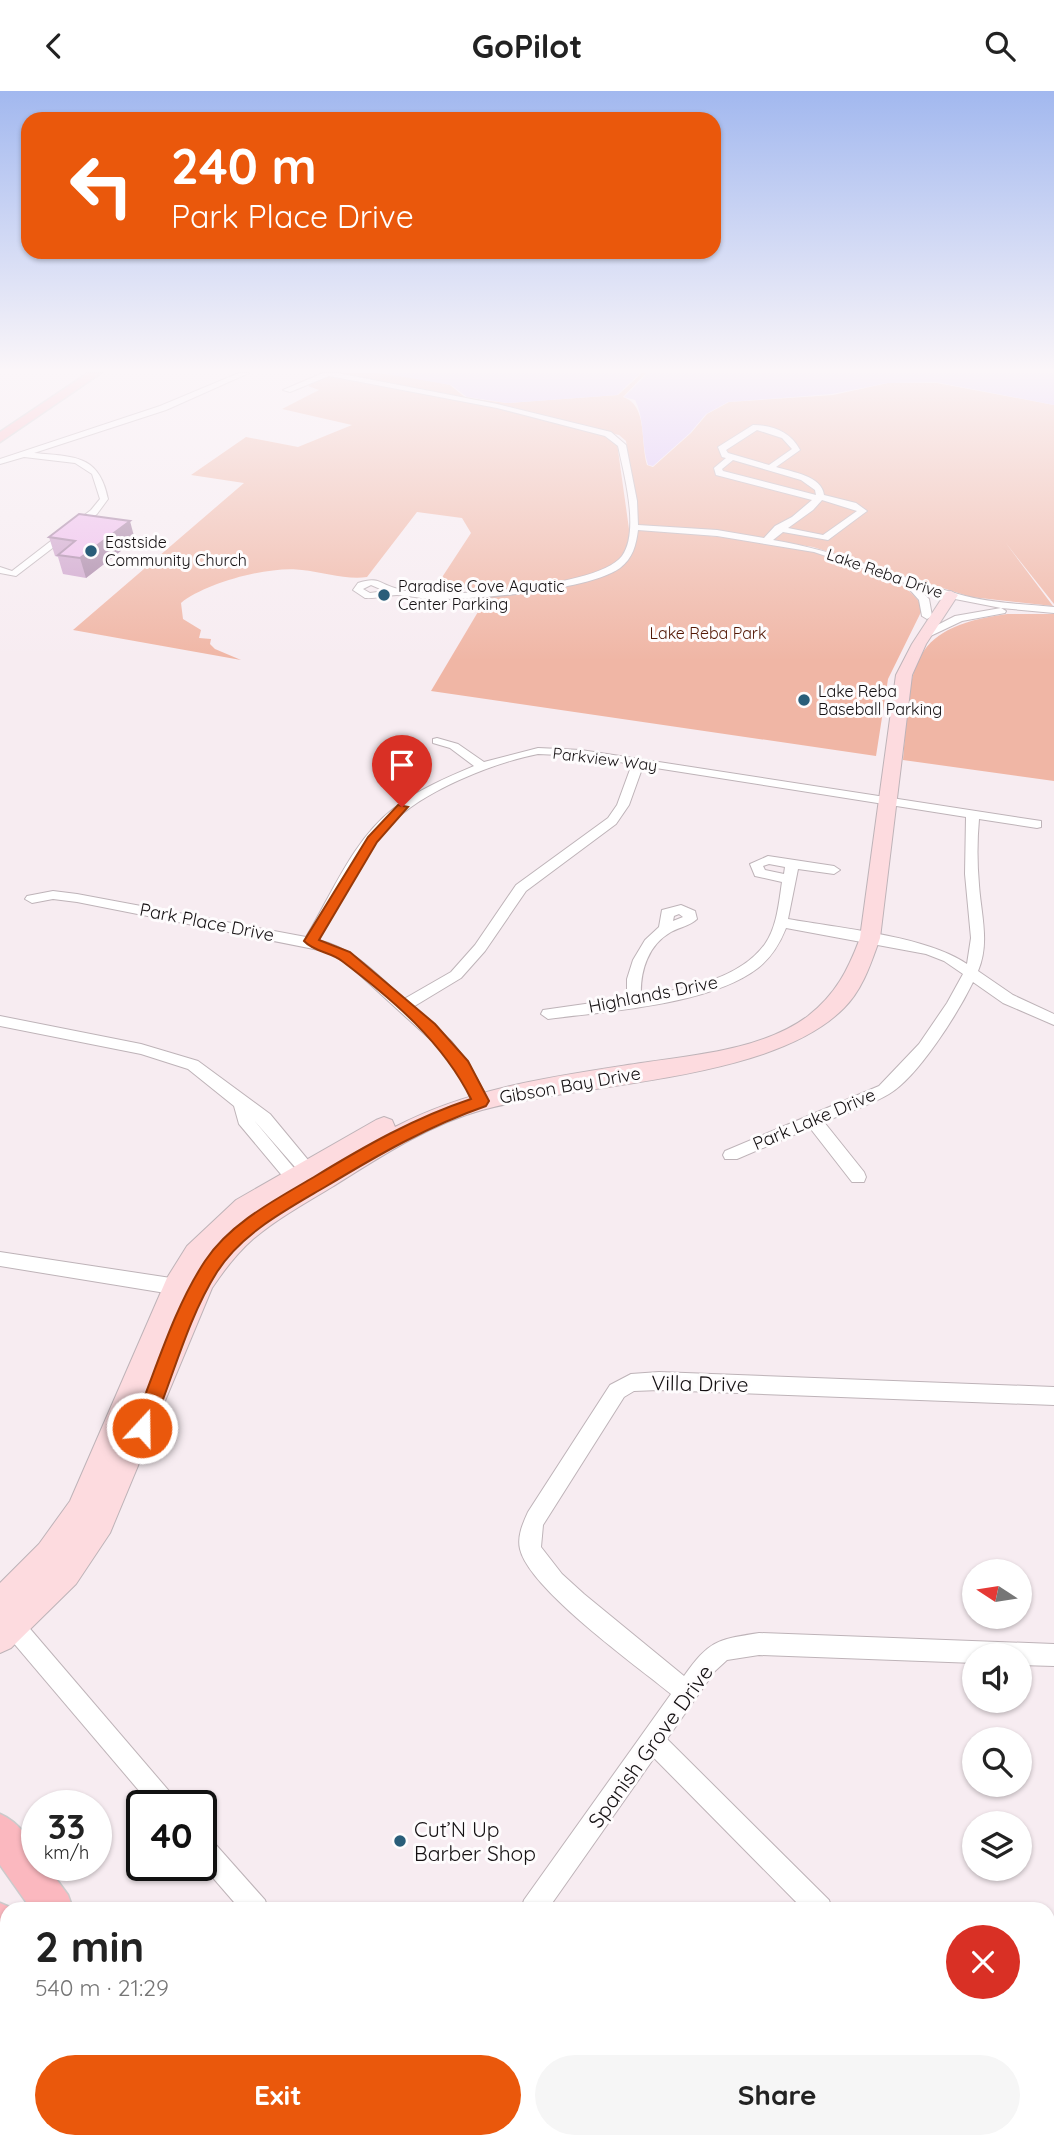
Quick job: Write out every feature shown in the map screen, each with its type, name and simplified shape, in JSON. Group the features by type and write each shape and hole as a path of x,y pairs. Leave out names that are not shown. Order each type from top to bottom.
{"main road":[{"path":"0,1833 49,1902"}],"street":[{"path":"0,571 13,574 94,512 104,499 99,474 93,469"},
{"path":"395,592 453,595 586,580 617,568 627,557 633,527 626,469"},
{"path":"718,469 719,473 859,507 863,511 825,538 778,528"},
{"path":"774,469 809,481 819,489 819,498"},
{"path":"767,541 778,528 819,498"},
{"path":"632,511 677,529"},
{"name":"Lake Reba Drive","path":"633,527 677,529 767,541 837,555 947,594 1054,610"},
{"path":"631,546 644,536 677,529"},
{"path":"896,576 920,594 926,604 926,626 944,624 969,616 1035,608"},
{"name":"Gibson Bay Drive","path":"0,1605 50,1555 80,1511 187,1288 238,1235 306,1180 474,1098 722,1058 782,1040 813,1023 838,1003 855,980 863,941 899,675 947,594"},
{"path":"437,741 454,746 484,768"},
{"name":"Parkview Way","path":"311,941 385,822 422,795 484,768 538,751 565,751 1037,824"},
{"path":"403,1007 456,975 473,958 521,888 612,821 623,804 639,762"},
{"name":"Park Lake Drive","path":"731,1155 871,1096 904,1074 969,974 977,946 971,870 973,813"},
{"path":"789,879 764,874 755,867 763,860 834,870"},
{"name":"Highlands Drive","path":"548,1014 698,989 733,977 759,960 779,926 792,863"},
{"name":"Park Place Drive","path":"32,899 65,896 311,941 345,955 403,1007 409,1022 456,1073 474,1098"},
{"path":"779,926 863,941 915,955 969,974 1022,1006 1054,1020"},
{"path":"634,1000 635,971 640,955 666,929"},
{"path":"0,1021 179,1059 204,1072 264,1118 306,1180"},
{"path":"813,1120 858,1177"},
{"path":"0,1259 187,1288"},
{"name":"Gibson Bay Drive","path":"4,1625 65,1573 100,1523 128,1464 187,1288"},
{"name":"Villa Drive","path":"686,1692 550,1576 531,1552 530,1535 535,1519 617,1391 631,1383 659,1381 1054,1395"},
{"path":"4,1625 153,1790"},
{"name":"Spanish Grove Drive","path":"538,1902 686,1692 708,1663 722,1650 739,1645 1054,1655"},
{"path":"652,1740 813,1902"},
{"path":"217,1864 250,1902"}],"green space":[{"name":"Lake Reba Park","path":"200,469 621,469 629,529 742,540 834,557 873,570 904,587 923,608 888,679 876,756 431,691 488,595 487,589 435,588 471,533 462,518 417,512 367,577 343,577 289,569 273,570 222,582 181,603 183,619 201,630 199,638 211,639 210,644 215,649 241,660 73,630 244,483 191,475"},
{"path":"630,469 1054,469 1054,604 1005,542 1053,606 971,597 813,547 706,530 639,525"},
{"path":"1007,614 1054,614 1054,781 903,760 908,701 919,658 931,643 948,630 973,621"}],"building":[{"path":"79,514 130,521 80,558 58,555 75,541 49,537"}],"place":[{"name":"Eastside Community Church","path":"91,551"},
{"name":"Paradise Cove Aquatic Center Parking","path":"384,595"},
{"name":"Lake Reba Baseball Parking","path":"804,700"},
{"name":"Cut’N Up Barber Shop","path":"400,1841"}],"route":[{"path":"142,1428 198,1290 212,1265 238,1235 274,1209 393,1138 434,1117 481,1101 456,1055 429,1027 389,996 345,955 311,941 372,840 385,822 402,807"}]}
